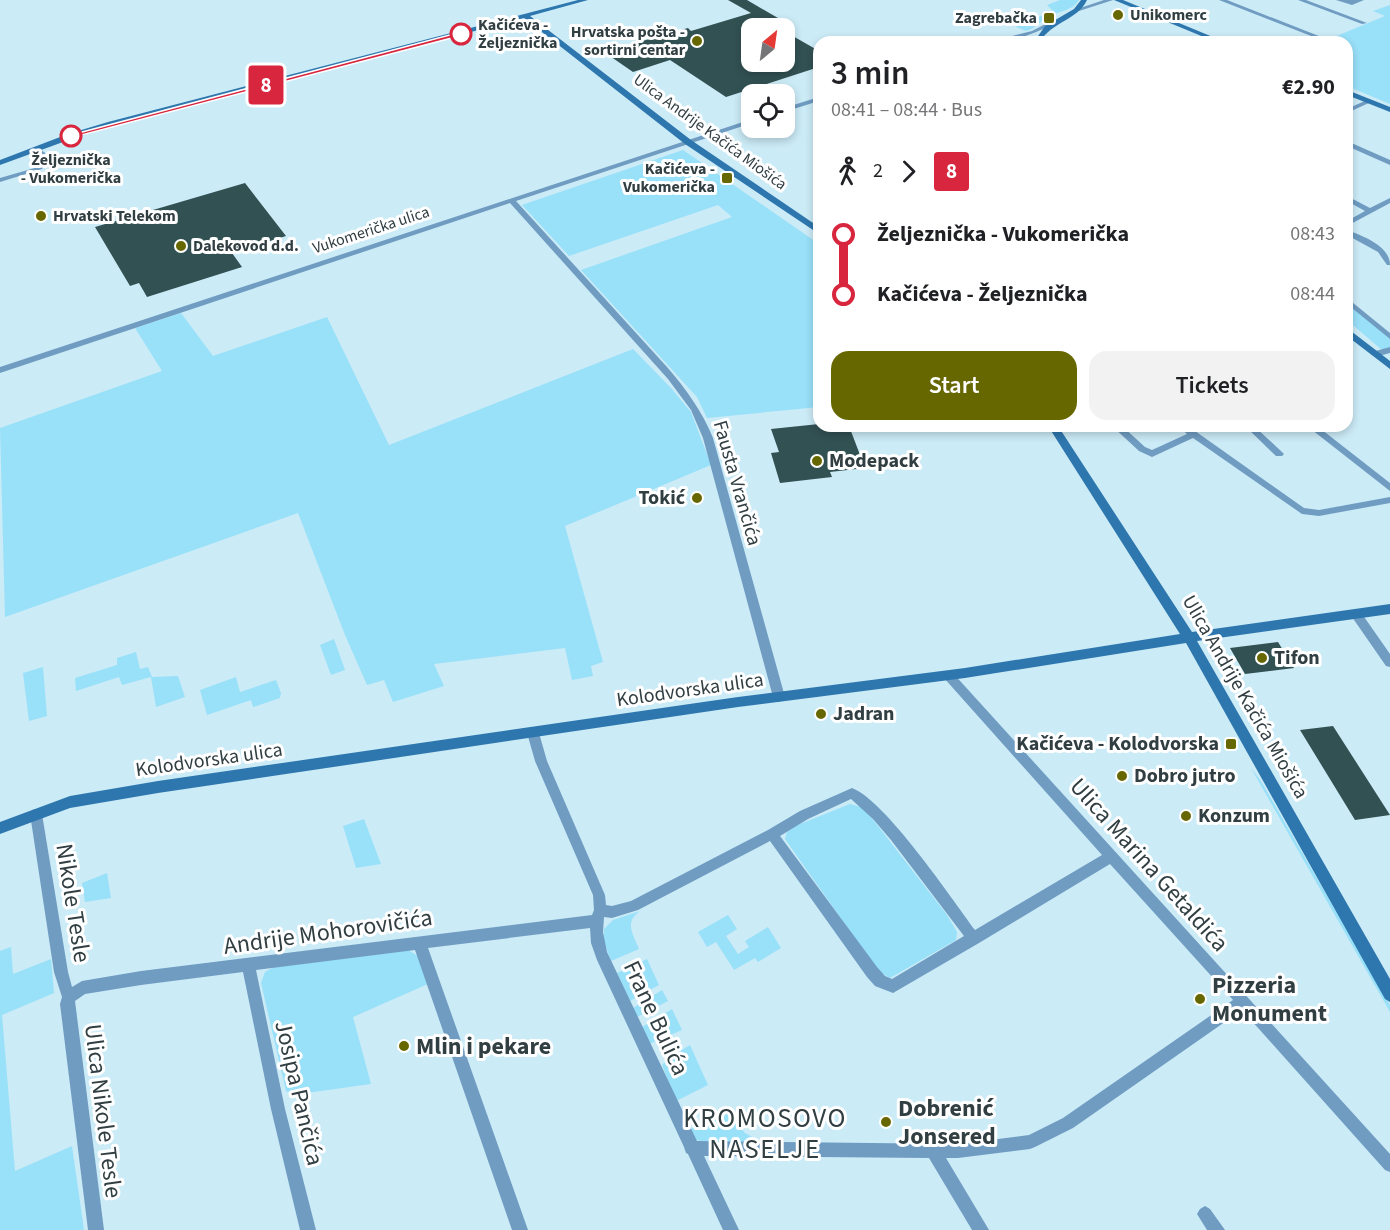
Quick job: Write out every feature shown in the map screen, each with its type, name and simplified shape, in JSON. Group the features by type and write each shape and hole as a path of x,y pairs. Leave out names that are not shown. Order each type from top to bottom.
{"main road":[{"path":"0,163 111,124 585,0"},
{"path":"1040,36 1053,22 1077,10 1083,5 1084,0"},
{"path":"1118,0 1207,36"},
{"name":"Ulica Andrije Kačića Miošića","path":"526,16 688,142 813,227"},
{"path":"1353,94 1390,110"},
{"path":"1353,336 1390,366"},
{"name":"Ulica Andrije Kačića Miošića","path":"1057,432 1188,638 1390,994"},
{"name":"Kolodvorska ulica","path":"0,828 83,799 158,787 778,697 948,675 1390,609"}],"street":[{"path":"1077,10 1110,0"},
{"path":"1222,0 1316,36"},
{"path":"1301,0 1364,24"},
{"path":"1339,0 1352,3 1361,0"},
{"path":"1013,36 1034,32 1053,22"},
{"path":"795,107 813,101"},
{"path":"1353,108 1369,101"},
{"name":"Vukomerička ulica","path":"0,370 741,125"},
{"path":"1353,146 1390,163"},
{"path":"0,180 40,168 44,163 44,158 37,149"},
{"path":"1353,221 1390,200"},
{"name":"Fausta Vrančića","path":"512,201 664,369 698,414 708,438 778,697"},
{"path":"1353,201 1370,211"},
{"path":"1353,235 1381,250 1390,263"},
{"path":"1353,305 1390,337"},
{"path":"1375,354 1390,350"},
{"path":"1123,432 1152,454 1185,432"},
{"path":"1193,432 1296,507 1313,513 1390,500"},
{"path":"1255,432 1279,454"},
{"path":"1319,432 1390,488"},
{"path":"1356,614 1390,663"},
{"name":"Ulica Marina Getaldića","path":"948,675 1390,1165"},
{"name":"Frane Bulića","path":"533,733 541,761 599,895 597,942 602,955 731,1230"},
{"name":"Andrije Mohorovičića","path":"69,997 82,988 419,942 612,912 633,906 804,815 852,793 869,805 974,939"},
{"name":"Nikole Tesle","path":"36,814 61,972 69,997"},
{"path":"772,834 880,981 893,986 1110,857"},
{"path":"419,942 520,1230"},
{"name":"Josipa Pančića","path":"248,966 278,1109 308,1230"},
{"name":"Ulica Nikole Tesle","path":"69,997 67,1004 96,1230"},
{"path":"691,1148 958,1151 1030,1142 1068,1123 1242,1002"},
{"path":"933,1150 981,1230"},
{"path":"1205,1214 1217,1230"}],"shaded area":[{"path":"1060,0 1079,0 1072,7 1050,16 1029,30 1016,27 1021,22 1054,12 1047,5"},
{"path":"1390,5 1390,104 1353,89 1353,36 1337,36 1385,16 1373,11"},
{"path":"683,150 813,240 813,408 707,418 697,397 581,270 732,217 718,205 569,256 522,205"},
{"path":"1353,307 1390,339 1390,348 1382,350 1353,325"},
{"path":"181,313 213,356 327,317 389,445 633,349 691,412 711,465 565,526 603,662 591,666 593,676 572,680 565,648 434,664 444,686 393,702 384,680 367,685 345,635 298,513 5,617 0,428 162,371 135,328"},
{"path":"334,639 345,670 331,675 320,645"},
{"path":"136,652 140,669 148,667 152,677 178,676 185,697 156,707 151,677 122,685 119,677 76,691 75,678 117,665 117,658"},
{"path":"43,667 47,716 29,721 23,673"},
{"path":"236,677 240,692 276,680 281,693 280,698 253,707 251,700 207,715 200,690"},
{"path":"1251,768 1261,781 1390,1005 1390,1012"},
{"path":"850,804 864,808 947,915 957,932 956,940 890,978 878,971 785,839 787,832 795,826"},
{"path":"364,819 381,864 356,868 343,826"},
{"path":"107,873 111,898 85,902 82,883"},
{"path":"640,911 632,919 631,924 639,949 611,961 604,942 604,929 613,920"},
{"path":"728,915 737,929 726,936 738,954 749,947 745,941 768,927 781,948 758,962 755,958 734,970 716,942 707,947 698,932"},
{"path":"11,947 13,974 51,959 54,993 2,1015 15,1171 72,1146 84,1230 0,1230 0,951"},
{"path":"408,950 418,956 428,984 353,1017 371,1084 292,1095 286,1091 261,983 265,972 274,967"},
{"path":"647,959 659,985 630,1001 617,973"},
{"path":"662,990 668,1001 637,1017 633,1008"},
{"path":"672,1009 682,1030 649,1044 642,1027"},
{"path":"690,1045 708,1085 676,1101 662,1065 670,1057"},
{"path":"723,1107 745,1133 754,1138 751,1142 695,1139 691,1129"}],"building":[{"name":"Hrvatska pošta - sortirni centar","path":"728,0 747,0 778,18 741,18 741,72 795,72 795,37 813,48 813,69 766,84 741,84 741,92 726,97 670,60 633,72 604,52 688,28 691,31 751,13"},
{"name":"Dalekovod d.d.","path":"245,183 286,236 232,253 242,267 147,297 139,283 130,286 95,227"},
{"name":"Modepack","path":"813,425 813,432 851,432 865,468 830,472 832,477 780,483 771,453 779,452 771,429"},
{"name":"Tifon","path":"1278,642 1294,668 1245,674 1230,648"},
{"path":"1333,726 1390,815 1355,820 1300,730"}],"bus line":[{"name":"8","path":"71,136 461,34"}],"place":[{"name":"Unikomerc","path":"1118,15"},
{"name":"Zagrebačka","path":"1049,18"},
{"name":"Kačićeva - Željeznička","path":"461,34"},
{"name":"Hrvatska pošta - sortirni centar","path":"697,41"},
{"name":"Željeznička - Vukomerička","path":"71,136"},
{"name":"Kačićeva - Vukomerička","path":"727,178"},
{"name":"Hrvatski Telekom","path":"41,216"},
{"name":"Dalekovod d.d.","path":"181,246"},
{"name":"Modepack","path":"817,461"},
{"name":"Tokić","path":"697,498"},
{"name":"Tifon","path":"1262,658"},
{"name":"Jadran","path":"821,714"},
{"name":"Kačićeva - Kolodvorska","path":"1231,744"},
{"name":"Dobro jutro","path":"1122,776"},
{"name":"Konzum","path":"1186,816"},
{"name":"Pizzeria Monument","path":"1200,999"},
{"name":"Mlin i pekare","path":"404,1046"},
{"name":"Dobrenić Jonsered","path":"886,1122"}],"district":[{"name":"KROMOSOVO NASELJE","path":"765,1134"}]}
